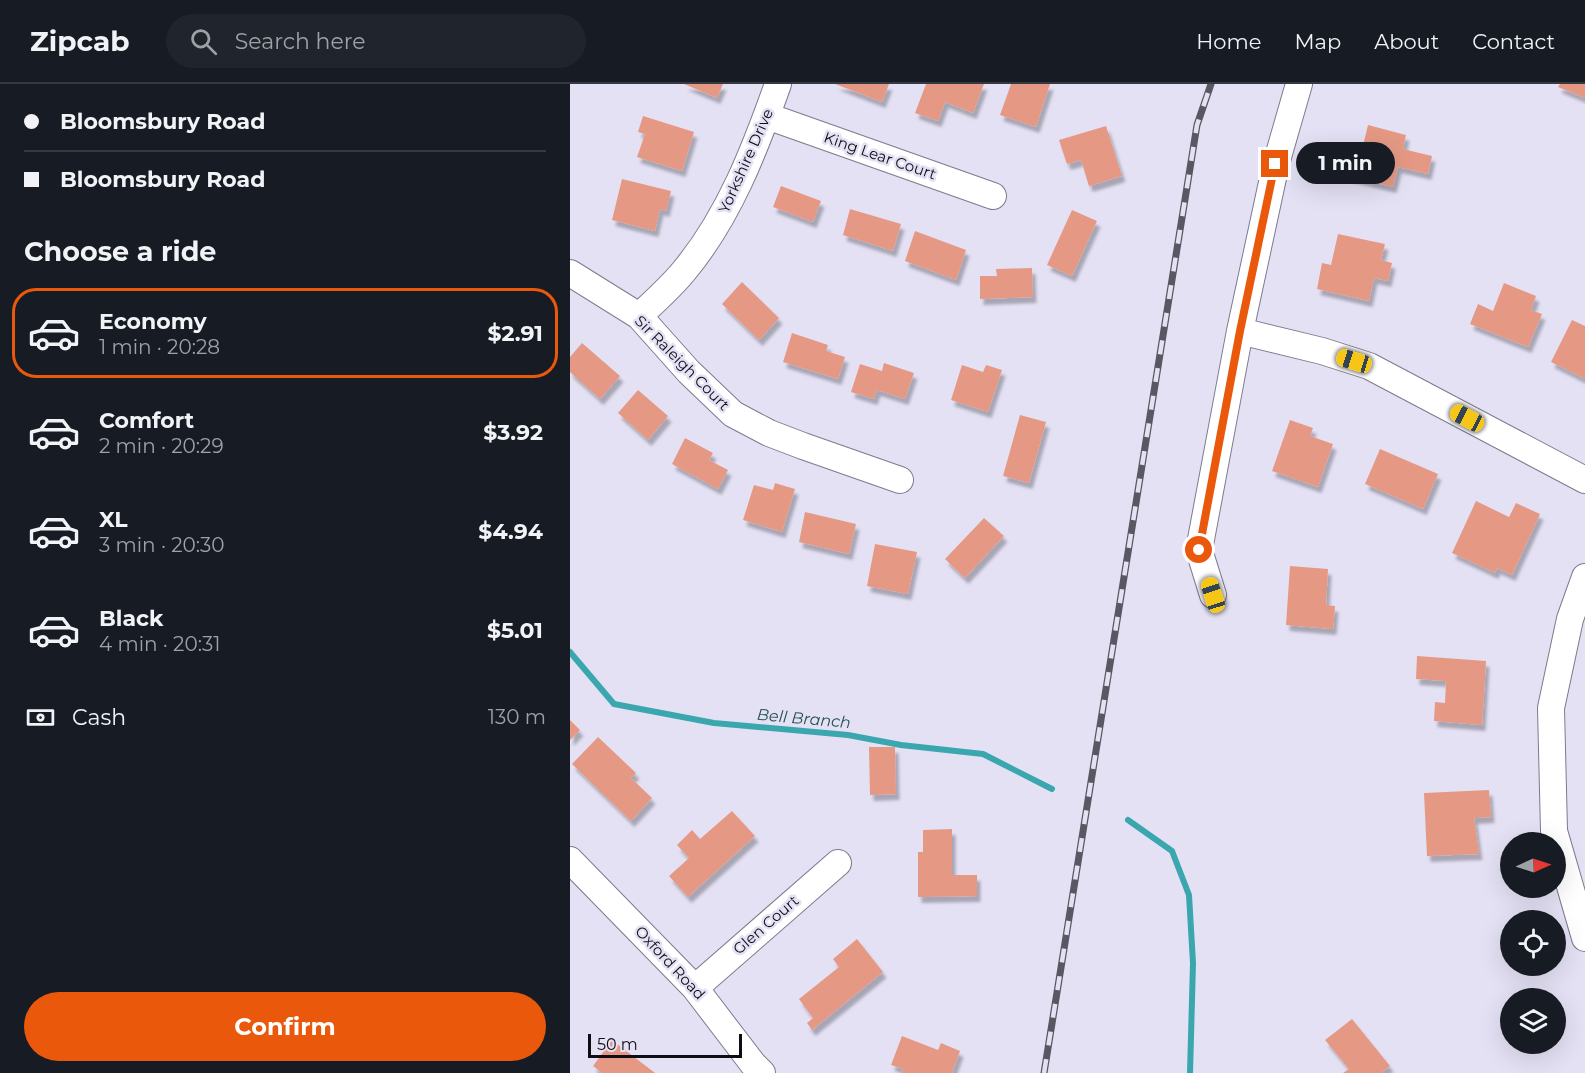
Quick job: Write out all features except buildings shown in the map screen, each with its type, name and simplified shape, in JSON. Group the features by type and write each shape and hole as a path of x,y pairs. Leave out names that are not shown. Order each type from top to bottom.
{"street":[{"name":"Yorkshire Drive","path":"639,316 684,272 729,204 767,116 778,84"},
{"path":"1213,595 1199,550 1240,331 1275,164 1299,84"},
{"name":"King Lear Court","path":"767,116 993,196"},
{"name":"Sir Raleigh Court","path":"570,273 639,316 689,372 733,414 769,433 900,480"},
{"path":"1240,331 1322,351 1370,366 1585,480"},
{"path":"1585,577 1570,619 1551,708 1554,831 1585,938"},
{"name":"Oxford Road","path":"570,860 695,987 754,1070"},
{"name":"Glen Court","path":"695,987 837,863"}],"waterway":[{"name":"Bell Branch","path":"570,652 614,704 714,723 848,735 901,745 983,754 1052,789"},
{"name":"Bell Branch","path":"1128,820 1172,851 1189,895 1193,963 1190,1073"}],"railway":[{"path":"1044,1073 1197,125 1211,84"}],"route":[{"path":"1199,550 1240,331 1275,164"}]}
